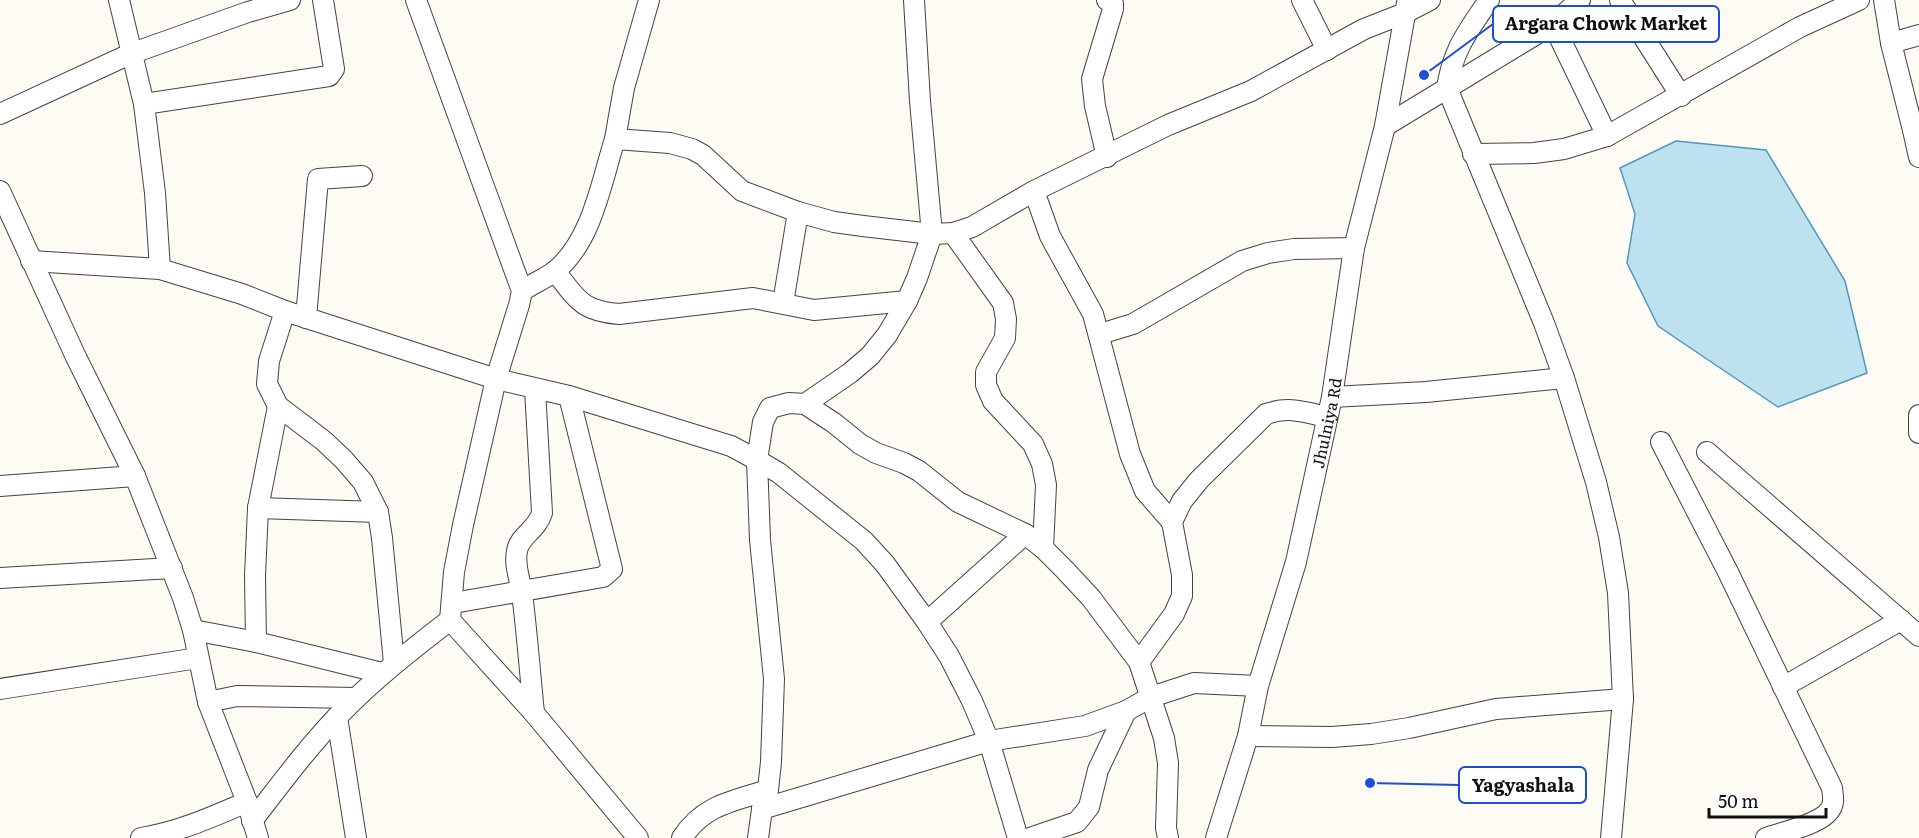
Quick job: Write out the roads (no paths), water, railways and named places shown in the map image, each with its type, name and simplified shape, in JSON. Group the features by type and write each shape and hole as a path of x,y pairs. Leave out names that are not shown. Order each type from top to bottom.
{"street":[{"path":"118,0 144,104 155,193 159,270"},
{"path":"0,114 130,54 248,12 290,0"},
{"path":"144,104 329,76 334,69 323,0"},
{"path":"416,0 522,291 496,380 463,525 454,572 451,611 638,838"},
{"path":"522,291 555,271 573,250 584,232 615,139 624,88 649,0"},
{"path":"806,404 870,356 887,335 918,278 932,234 914,0"},
{"path":"1107,0 1113,4 1113,9 1092,79 1095,106 1107,157"},
{"path":"1302,0 1327,50"},
{"path":"615,139 670,143 692,149 704,155 742,191 798,212 834,222 932,234 953,233 972,227 1034,191 1168,125 1251,91 1406,6 1430,0"},
{"path":"1490,0 1457,48 1450,66 1447,88 1544,322 1596,482 1609,537 1618,593 1623,699 1611,838"},
{"path":"1385,126 1553,24 1580,0"},
{"path":"1620,0 1681,96"},
{"path":"1473,154 1534,153 1564,149 1607,136 1800,27 1859,0"},
{"path":"1884,0 1891,43 1916,131 1919,157"},
{"name":"Jhulniya Rd","path":"1216,838 1248,736 1258,686 1296,562 1332,397 1354,248 1385,126 1406,6"},
{"path":"1553,24 1607,136"},
{"path":"1891,43 1919,35"},
{"path":"306,318 318,179 362,176"},
{"path":"0,191 75,355 135,476 172,568 194,630 207,702 247,802 255,830"},
{"path":"1034,191 1050,236 1083,292 1093,314 1137,474 1145,491 1172,522 1182,575 1182,596 1173,614 1140,662"},
{"path":"783,303 798,212"},
{"path":"953,233 1004,303 1005,338 986,372 986,385 993,401 1033,444 1042,464 1046,485 1043,548"},
{"path":"1100,334 1141,320 1242,261 1268,253 1294,249 1354,248"},
{"path":"31,261 159,270 242,294 285,311 496,380 569,396 731,446 757,460 779,473 864,541 885,564 927,622 949,656 989,741 1018,838"},
{"path":"555,271 580,304 601,313 619,314 753,298 814,310 907,301"},
{"path":"285,311 268,361 267,384 278,406 324,441 344,460 363,482 378,512 382,538 388,668"},
{"path":"1332,397 1426,392 1564,378"},
{"path":"534,713 522,590 516,562 517,548 538,524 542,513 535,389"},
{"path":"255,830 303,756 356,698 451,611 522,590 603,577 612,570 569,396"},
{"path":"758,838 771,762 774,679 760,540 757,460 763,422 770,408 789,403 806,404 860,444 919,471 958,502 1025,534 1043,548 1091,598 1140,662 1164,738 1168,763 1166,828 1168,838"},
{"path":"256,642 255,576 258,508 278,406"},
{"path":"1172,522 1182,501 1199,480 1266,414 1292,409 1327,417"},
{"path":"1919,415 1919,433"},
{"path":"1661,442 1728,572 1832,788 1834,801 1830,811 1818,820 1766,838"},
{"path":"1707,452 1919,636"},
{"path":"0,486 135,476"},
{"path":"258,508 378,512"},
{"path":"927,622 1025,534"},
{"path":"0,578 172,568"},
{"path":"1783,687 1901,620"},
{"path":"194,630 388,668"},
{"path":"0,689 198,658"},
{"path":"762,809 989,741 1085,726 1126,711 1151,697 1194,683 1258,686"},
{"path":"207,702 237,696 356,698"},
{"path":"1248,736 1371,735 1496,710 1623,699"},
{"path":"1030,838 1077,822 1089,807 1098,770 1126,711"},
{"path":"338,717 356,838"},
{"path":"682,838 691,823 704,813 726,803 768,790"},
{"path":"141,838 162,835 247,802"}],"water":[{"path":"1676,141 1766,150 1845,281 1867,373 1778,407 1658,326 1627,263 1635,214 1620,168"}],"place":[{"name":"Argara Chowk Market","path":"1424,75"},
{"name":"Yagyashala","path":"1370,783"}]}
